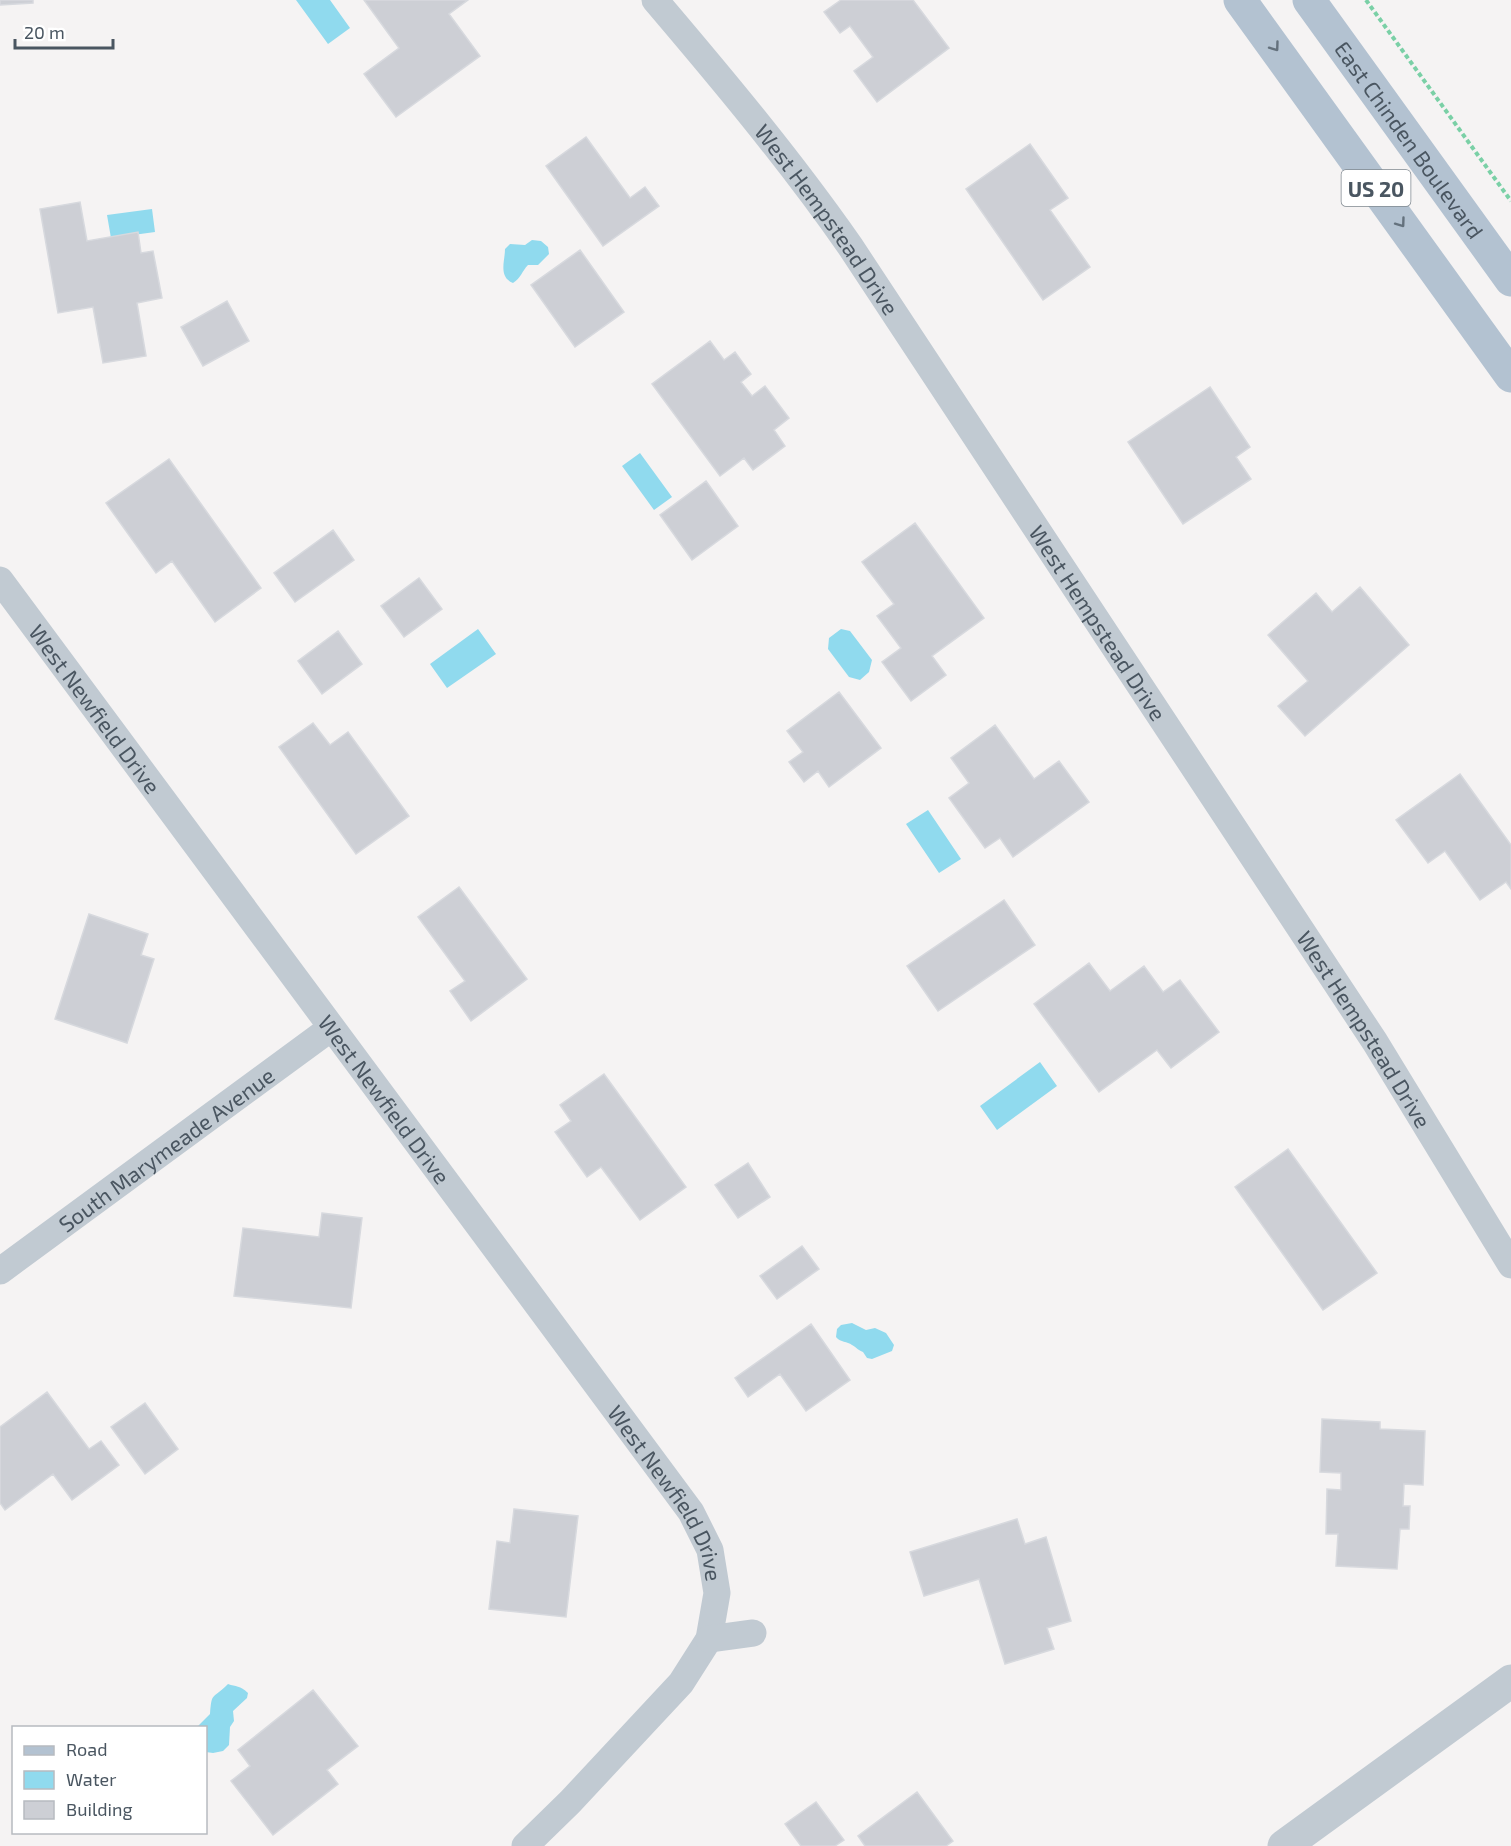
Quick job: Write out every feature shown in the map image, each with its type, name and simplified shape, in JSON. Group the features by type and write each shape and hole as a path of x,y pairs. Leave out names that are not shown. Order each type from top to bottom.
{"main road":[{"name":"US 20","path":"1240,0 1511,376"},
{"name":"East Chinden Boulevard","path":"1309,0 1511,280"}],"street":[{"name":"West Hempstead Drive","path":"655,0 766,131 807,184 850,246 1368,1032 1511,1265"},
{"name":"West Newfield Drive","path":"0,580 691,1512 711,1550 717,1593 709,1639"},
{"name":"South Marymeade Avenue","path":"0,1271 332,1028"},
{"path":"525,1846 570,1802 681,1683 709,1639 753,1634"},
{"path":"1301,1841 1511,1681"}],"path":[{"path":"1366,0 1511,201"}],"water":[{"path":"296,0 330,0 350,28 328,44"},
{"path":"152,209 155,232 111,238 107,215"},
{"path":"532,240 541,241 548,247 549,254 538,265 528,265 513,283 505,277 504,273 505,249 510,244 525,245"},
{"path":"640,453 672,497 654,510 622,466"},
{"path":"478,629 496,654 447,688 430,664"},
{"path":"841,629 850,631 872,660 869,672 860,680 849,677 828,649 829,638"},
{"path":"928,810 961,859 939,873 906,824"},
{"path":"1040,1062 1057,1086 997,1130 980,1106"},
{"path":"852,1323 866,1330 875,1328 886,1333 894,1345 892,1351 872,1359 867,1358 863,1352 836,1337 837,1329 841,1325"},
{"path":"228,1684 240,1687 248,1693 247,1698 233,1711 234,1721 230,1727 229,1745 223,1751 213,1753 207,1752 207,1726 198,1726 210,1714 214,1696"}],"building":[{"path":"0,0 33,0 33,3 0,5"},
{"path":"364,0 468,0 449,14 480,56 396,117 364,74 399,48"},
{"path":"841,0 913,0 949,48 877,102 854,71 873,57 850,26 840,33 824,12"},
{"path":"586,137 630,198 645,187 659,206 603,246 546,166"},
{"path":"1030,144 1068,198 1050,210 1090,267 1043,300 966,189"},
{"path":"80,202 87,241 138,232 141,253 153,251 162,298 137,303 146,356 103,363 93,307 58,313 40,209"},
{"path":"580,250 624,312 575,347 531,285"},
{"path":"227,301 249,341 203,366 181,327"},
{"path":"710,341 724,360 735,352 751,374 741,382 752,396 765,386 789,418 774,430 785,446 753,470 744,458 720,476 652,384"},
{"path":"1210,387 1250,447 1236,457 1251,479 1183,524 1128,442"},
{"path":"169,459 261,588 215,622 172,561 156,573 106,503"},
{"path":"706,481 738,526 692,560 660,515"},
{"path":"915,523 984,618 932,656 946,675 911,701 882,662 901,648 877,616 894,604 862,562"},
{"path":"333,530 354,560 295,602 274,573"},
{"path":"419,578 442,609 404,637 381,606"},
{"path":"1360,587 1409,645 1305,736 1278,706 1308,681 1268,635 1316,593 1332,612"},
{"path":"338,631 362,664 322,694 298,661"},
{"path":"839,692 881,748 829,787 818,771 804,782 789,762 803,752 787,731"},
{"path":"313,723 330,745 348,732 409,816 356,854 279,747"},
{"path":"995,725 1034,779 1059,761 1089,802 1013,857 1000,838 985,848 949,798 969,783 951,758"},
{"path":"1460,774 1511,845 1511,889 1506,882 1480,900 1445,851 1428,863 1396,820"},
{"path":"459,887 527,979 471,1021 450,991 465,981 418,917"},
{"path":"1004,900 1035,945 938,1011 907,966"},
{"path":"89,914 148,934 141,955 154,959 127,1043 55,1019"},
{"path":"1089,963 1110,991 1144,966 1163,992 1180,980 1219,1032 1171,1068 1157,1050 1099,1092 1034,1004"},
{"path":"604,1074 686,1187 640,1220 601,1167 587,1177 555,1132 571,1121 560,1105"},
{"path":"1288,1149 1377,1273 1323,1310 1235,1187"},
{"path":"748,1163 770,1197 738,1218 715,1185"},
{"path":"322,1213 362,1218 351,1308 234,1296 243,1228 319,1237"},
{"path":"802,1246 819,1269 777,1299 760,1276"},
{"path":"811,1324 850,1380 806,1411 780,1374 748,1397 735,1378"},
{"path":"47,1392 89,1449 101,1441 119,1465 72,1500 53,1474 5,1510 0,1503 0,1427"},
{"path":"145,1403 178,1449 145,1474 111,1427"},
{"path":"1322,1419 1380,1422 1380,1429 1425,1431 1423,1485 1404,1484 1403,1506 1410,1506 1409,1529 1400,1529 1397,1569 1336,1566 1338,1534 1326,1534 1327,1489 1341,1490 1341,1473 1320,1472"},
{"path":"514,1509 578,1516 566,1617 489,1609 497,1541 510,1543"},
{"path":"1017,1519 1025,1544 1046,1537 1071,1621 1047,1628 1054,1649 1005,1664 979,1579 924,1596 910,1552"},
{"path":"313,1690 358,1746 327,1770 338,1784 273,1835 231,1781 250,1766 238,1750"},
{"path":"917,1792 953,1841 946,1846 865,1846 858,1836"},
{"path":"816,1802 844,1840 835,1846 801,1846 785,1824"}]}
